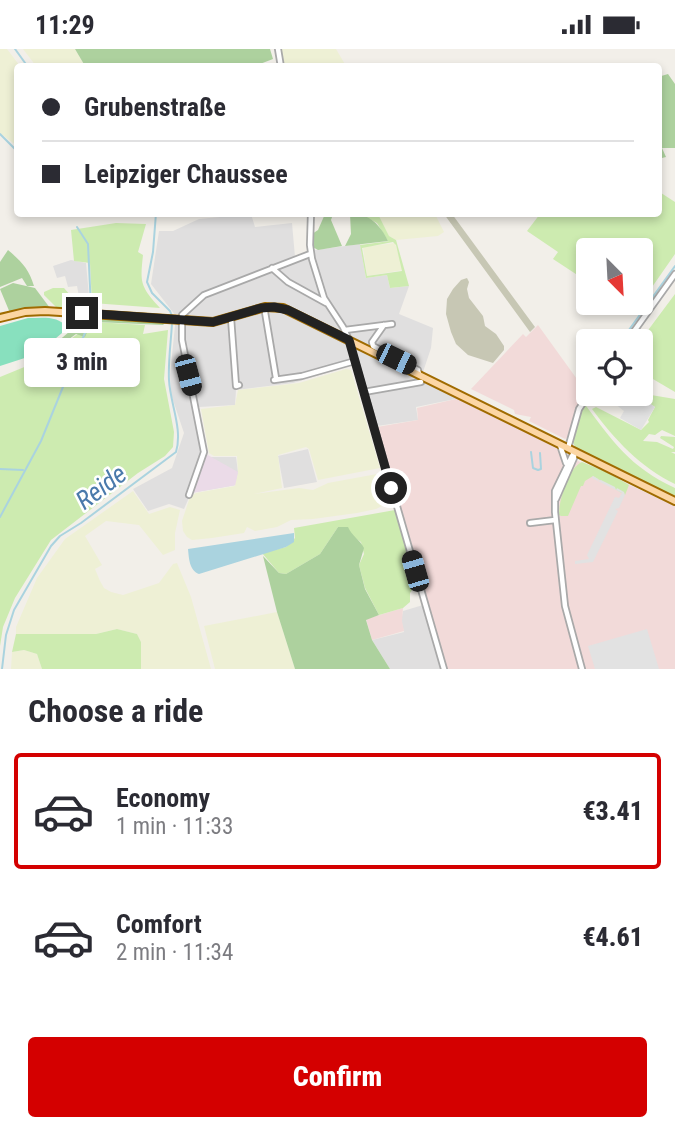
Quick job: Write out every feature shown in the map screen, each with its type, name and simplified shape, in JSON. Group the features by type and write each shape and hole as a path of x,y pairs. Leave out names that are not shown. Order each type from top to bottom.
{"main road":[{"path":"0,318 17,313 45,311 213,322 265,307 279,307 371,348 420,378 430,379 675,501"}],"street":[{"path":"311,217 310,254 327,303 349,340 444,669"},
{"path":"189,495 204,451 182,341 175,320 204,295 310,254"},
{"path":"272,268 288,282 327,303"},
{"path":"636,329 675,274"},
{"path":"265,312 275,379 302,376 355,361 361,351 371,348 384,325"},
{"path":"231,318 236,386 239,385"},
{"path":"327,329 334,326 338,319"},
{"path":"345,330 392,324"},
{"path":"364,393 420,378"},
{"path":"581,406 568,467 555,491 555,520 565,606 582,669"},
{"path":"560,445 568,467"},
{"path":"568,467 578,459 588,459"},
{"path":"530,523 555,520"}],"shaded area":[{"path":"0,49 7,49 18,63 14,63 14,144 0,133"},
{"path":"23,49 75,49 83,63 34,63"},
{"path":"281,49 336,49 344,63 284,63"},
{"path":"252,217 255,227 292,223 295,257 308,251 360,244 366,278 387,275 390,288 409,286 399,314 433,328 431,348 421,378 460,398 416,407 418,420 377,426 359,363 293,383 236,390 235,405 199,407 208,457 236,457 236,485 191,493 184,509 169,504 148,511 133,489 172,468 184,433 171,394 170,375 176,316 151,284 159,231 173,231 199,219"},
{"path":"380,217 436,217 444,232 438,236 396,240 389,236"},
{"path":"446,217 454,217 535,327 530,332"},
{"path":"395,243 403,270 367,276 363,247"},
{"path":"71,260 86,263 90,307 81,307 77,286 68,287 65,276 57,278 53,266"},
{"path":"467,278 469,298 483,316 485,326 496,334 504,346 504,350 493,363 468,355 456,344 451,332 446,314 447,299 461,280"},
{"path":"538,325 576,378 576,406 582,406 570,436 565,439 529,421 531,417 515,414 514,410 471,389 523,334 526,337"},
{"path":"346,369 351,370 380,468 318,480 309,449 306,447 278,455 282,488 254,494 299,488 313,490 328,483 377,474 382,476 387,485 389,496 386,504 357,513 291,520 277,527 255,531 247,527 244,533 192,540 187,537 182,521 190,497 196,493 235,486 238,473 237,456 214,456 209,453 201,409 235,405 238,390 299,383"},
{"path":"460,398 580,462 675,506 675,669 445,669 377,427 418,420 417,408"},
{"path":"618,406 655,407 641,430 620,418 624,411"},
{"path":"308,449 317,482 284,488 278,456"},
{"path":"206,454 238,472 236,485 191,493"},
{"path":"598,481 615,487 616,490"},
{"path":"617,488 625,495 619,508 615,509 618,511 593,562 575,564 575,561 589,559 587,555 615,497 619,498 622,493 616,490"},
{"path":"133,491 149,514 170,507 180,510 175,533 175,550 163,555 139,525 106,521 85,536 102,565 95,569 100,581 104,588 123,595 159,583 173,564 177,563 191,597 211,669 141,669 141,642 137,634 117,629 96,634 16,634 16,627 37,578 65,539"},
{"path":"423,605 442,669 390,669 372,640 404,632 401,621 403,611"},
{"path":"403,608 404,631 372,640 366,619"},
{"path":"277,612 295,669 215,669 204,626"},
{"path":"647,629 659,669 595,669 588,646"},
{"path":"24,650 37,654 42,669 11,669 12,652"}],"green space":[{"path":"75,49 270,49 273,59 262,63 83,63"},
{"path":"668,74 675,84 675,148 662,148 662,76"},
{"path":"662,194 675,202 675,254 653,286 653,238 576,238 576,274 553,259 558,252 527,231 538,217 662,217"},
{"path":"324,217 332,217 342,246 318,250 311,246 312,234 318,230"},
{"path":"350,217 367,217 381,229 388,241 345,246 351,234"},
{"path":"366,217 380,217 389,236 396,240 409,286 390,288 387,275 366,278 360,245 388,241 377,223","holes":["393,242 402,271 367,276 362,248"]},
{"path":"116,223 146,224 138,252 143,255 143,284 160,308 92,303 90,263 74,261 71,230"},
{"path":"8,250 24,266 34,286 27,286 22,278 0,287 0,262"},
{"path":"13,283 35,288 50,308 10,313 0,289"},
{"path":"53,288 64,288 78,304 79,310 57,308 44,295 44,292"},
{"path":"675,294 675,392 653,379 653,329 649,329"},
{"path":"88,316 166,322 163,325 96,322 85,337 76,334 39,361 38,358"},
{"path":"28,318 55,319 68,328 37,354 0,366 0,326"},
{"path":"95,322 145,325 143,334 168,330 164,379 174,432 173,447 165,456 138,473 51,540 15,598 3,627 0,646 0,377 39,361"},
{"path":"653,395 675,399 675,436 662,430 655,435 649,434 643,441 657,442 673,449 674,447 660,438 675,437 675,452 671,452 675,454 675,484 629,452 592,409 596,407 641,430 649,422 655,407"},
{"path":"583,406 586,406 634,462 675,488 675,497 575,447 572,440"},
{"path":"582,462 629,485 625,495 593,476 581,486 568,516 561,516 559,509 565,485 572,471"},
{"path":"395,510 417,583 410,593 410,602 403,608 379,615 365,588 359,565 364,554 361,542 338,527 320,554 286,574 279,573 262,553 286,547 295,538 294,528"},
{"path":"338,527 348,527 364,548 359,565 365,589 379,615 366,620 372,640 390,669 295,669 263,556 279,573 286,574 320,554"},
{"path":"117,629 137,634 141,642 141,669 42,669 37,654 24,650 12,652 16,634 96,634"}],"water":[{"path":"294,533 294,542 286,547 199,574 193,570 190,563 188,549"}],"waterway":[{"name":"Reide","path":"15,49 25,63"},
{"path":"0,134 14,148"},
{"name":"Reide","path":"156,217 147,282 152,293 172,316"},
{"path":"77,227 88,244 91,308"},
{"path":"630,329 675,266"},
{"path":"0,517 41,441 91,318"},
{"name":"Reide","path":"2,669 6,635 14,610 51,546 60,536 176,452 178,434 169,380 172,323"},
{"path":"531,452 533,468 538,470 541,469 540,453"},
{"path":"0,469 23,470"}],"route":[{"path":"82,313 213,322 270,306 288,310 349,340 391,488"}]}
